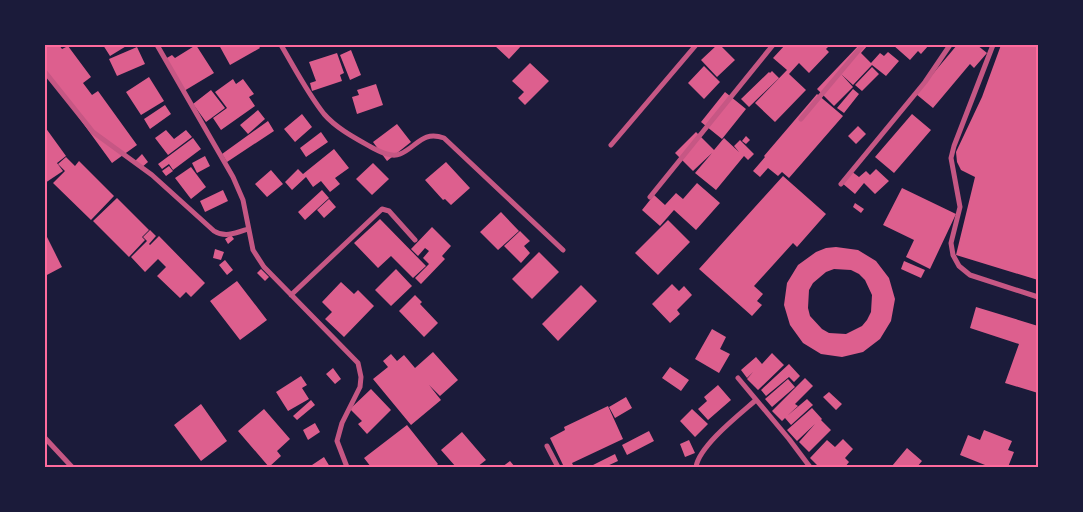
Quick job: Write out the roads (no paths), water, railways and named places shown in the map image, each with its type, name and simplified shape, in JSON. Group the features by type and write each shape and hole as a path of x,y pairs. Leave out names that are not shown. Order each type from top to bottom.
{"street":[{"path":"157,45 233,177 243,200 253,250 264,267 358,364 361,377 360,387 342,423 337,441 346,467"},
{"path":"281,45 324,114 337,125 363,142 389,155 399,155 422,139 430,136 436,135 444,138 562,250"},
{"path":"611,145 696,45"},
{"path":"650,197 773,45"},
{"path":"801,120 863,45"},
{"path":"841,184 925,82 950,45"},
{"path":"993,45 951,158 960,207 951,243 953,255 959,266 970,275 1038,297"},
{"path":"45,72 93,132 152,175 214,231 220,235 228,235 248,228"},
{"path":"291,294 382,209 388,211 415,240"},
{"path":"738,378 810,467"},
{"path":"696,467 697,461 711,440 756,400"},
{"path":"45,438 72,467"},
{"path":"547,446 558,467"}]}
